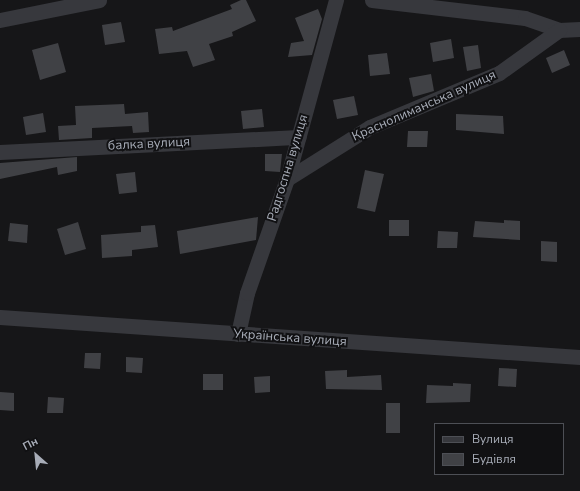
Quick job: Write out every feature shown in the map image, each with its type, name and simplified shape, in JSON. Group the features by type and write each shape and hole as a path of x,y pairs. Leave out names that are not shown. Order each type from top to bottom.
{"street":[{"path":"0,20 100,0"},
{"name":"Радгоспна вулиця","path":"238,334 247,293 287,179 336,0"},
{"path":"372,0 525,18 559,30 580,29"},
{"name":"Краснолиманська вулиця","path":"287,179 370,127 499,74 559,30"},
{"name":"балка вулиця","path":"0,152 299,137"},
{"name":"Українська вулиця","path":"0,317 580,357"}],"building":[{"path":"241,0 246,0 256,21 232,32 233,36 209,44 215,60 193,67 187,51 159,54 155,29 172,27 173,31 232,9 230,5"},
{"path":"318,9 322,19 312,55 288,57 291,43 304,41 295,18"},
{"path":"121,22 125,42 105,45 102,25"},
{"path":"451,39 454,58 433,62 430,43"},
{"path":"58,43 66,72 40,80 32,50"},
{"path":"478,45 481,68 467,71 463,47"},
{"path":"564,50 570,65 552,73 546,58"},
{"path":"387,53 390,74 370,76 368,55"},
{"path":"431,74 434,91 413,97 409,78"},
{"path":"354,96 358,115 337,119 333,100"},
{"path":"124,104 125,114 148,112 149,132 133,133 132,126 92,128 92,138 59,140 58,126 76,125 75,106"},
{"path":"262,109 264,127 243,129 241,111"},
{"path":"43,113 46,132 26,135 23,117"},
{"path":"456,114 503,116 504,134 456,130"},
{"path":"408,131 428,131 427,147 407,147"},
{"path":"265,154 282,154 280,172 265,171"},
{"path":"77,157 77,171 58,175 57,167 0,179 0,163"},
{"path":"365,170 384,174 375,212 357,208"},
{"path":"135,172 137,192 119,194 116,174"},
{"path":"258,217 256,240 180,254 177,231"},
{"path":"389,220 409,220 409,236 389,236"},
{"path":"504,220 520,221 520,240 473,237 475,221 504,223"},
{"path":"78,222 86,249 65,255 57,229"},
{"path":"10,223 28,225 27,243 8,241"},
{"path":"155,225 158,247 132,250 132,256 102,258 101,235 141,232 141,226"},
{"path":"438,231 458,232 457,248 437,248"},
{"path":"541,241 557,242 557,262 541,261"},
{"path":"85,353 101,353 100,369 84,368"},
{"path":"126,357 143,358 142,373 126,372"},
{"path":"499,368 517,369 516,387 498,386"},
{"path":"347,370 347,377 381,375 382,390 326,389 325,371"},
{"path":"203,374 223,374 223,390 203,390"},
{"path":"270,376 270,392 255,393 254,377"},
{"path":"453,383 471,384 470,402 426,403 427,385 453,386"},
{"path":"0,392 14,393 14,411 0,410"},
{"path":"48,397 64,398 63,413 47,413"},
{"path":"386,403 400,403 400,433 386,433"}]}
